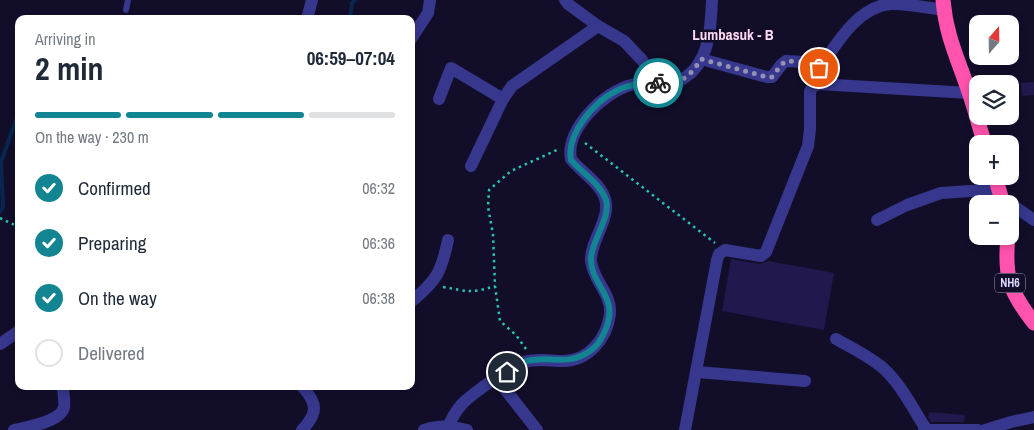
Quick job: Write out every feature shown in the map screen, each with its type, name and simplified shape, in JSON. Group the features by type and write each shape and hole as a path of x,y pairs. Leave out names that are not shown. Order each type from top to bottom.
{"highway":[{"path":"944,5 946,28 969,93"},
{"name":"NH6","path":"1007,245 1007,272 1011,290 1034,323"}],"street":[{"path":"308,15 312,0"},
{"path":"415,33 428,13 430,0"},
{"path":"564,0 598,26 624,41 636,52 656,83"},
{"path":"448,428 456,412 464,403 518,365 533,360 565,361 579,358 592,350 601,340 607,327 610,305 592,267 591,258 603,223 606,202 596,184 571,160 570,148 574,135 579,125 605,98 617,90 632,85 673,84 694,71 707,45 712,0"},
{"path":"818,84 817,74 823,63 849,27 868,6 887,4 944,5"},
{"path":"471,166 503,99 512,86 523,76 598,26"},
{"path":"701,59 767,77 772,77 786,61 823,63"},
{"path":"439,98 451,68 503,99"},
{"path":"685,430 719,254 725,250 761,256 766,252 808,146 810,91 813,87 818,84 969,93"},
{"path":"877,220 907,204 941,193 1000,191 1034,220"},
{"path":"415,298 436,277 443,264 448,240"},
{"path":"0,344 15,334"},
{"path":"836,339 863,354 884,369 895,381 925,429 978,430"},
{"path":"697,372 805,381"},
{"path":"497,379 537,430"},
{"path":"14,430 49,420 60,413 64,408 63,390"},
{"path":"302,430 312,419 314,410 309,390"},
{"path":"985,430 1034,417"},
{"path":"424,430 434,427 467,430"}],"lane":[{"path":"126,10 128,0"}],"path":[{"path":"574,135 725,250"},
{"path":"533,360 516,335 500,322 495,286 493,234 488,207 489,190 511,171 560,148"},
{"path":"0,218 15,225"},
{"path":"424,290 433,285 454,290 476,292 495,286"}],"building":[{"path":"1034,82 1034,95 1022,96 1021,83"},
{"path":"731,259 760,264 768,261 834,273 824,330 722,311"},
{"path":"929,412 965,415 964,422 931,422 928,417"}],"waterway":[{"path":"350,15 352,3 355,0"},
{"path":"0,212 3,207 1,162 15,123"}],"way so far":[{"path":"658,83 673,84 684,78 694,71 701,59 767,77 775,75 786,61 823,63 819,68"}],"district":[{"name":"Lumbasuk - B","path":"733,34"}],"route":[{"path":"507,372 526,361 565,361 579,358 592,350 601,340 607,327 610,305 595,276 591,258 603,223 606,202 596,184 571,160 570,148 579,125 605,98 617,90 632,85 658,83"}]}
